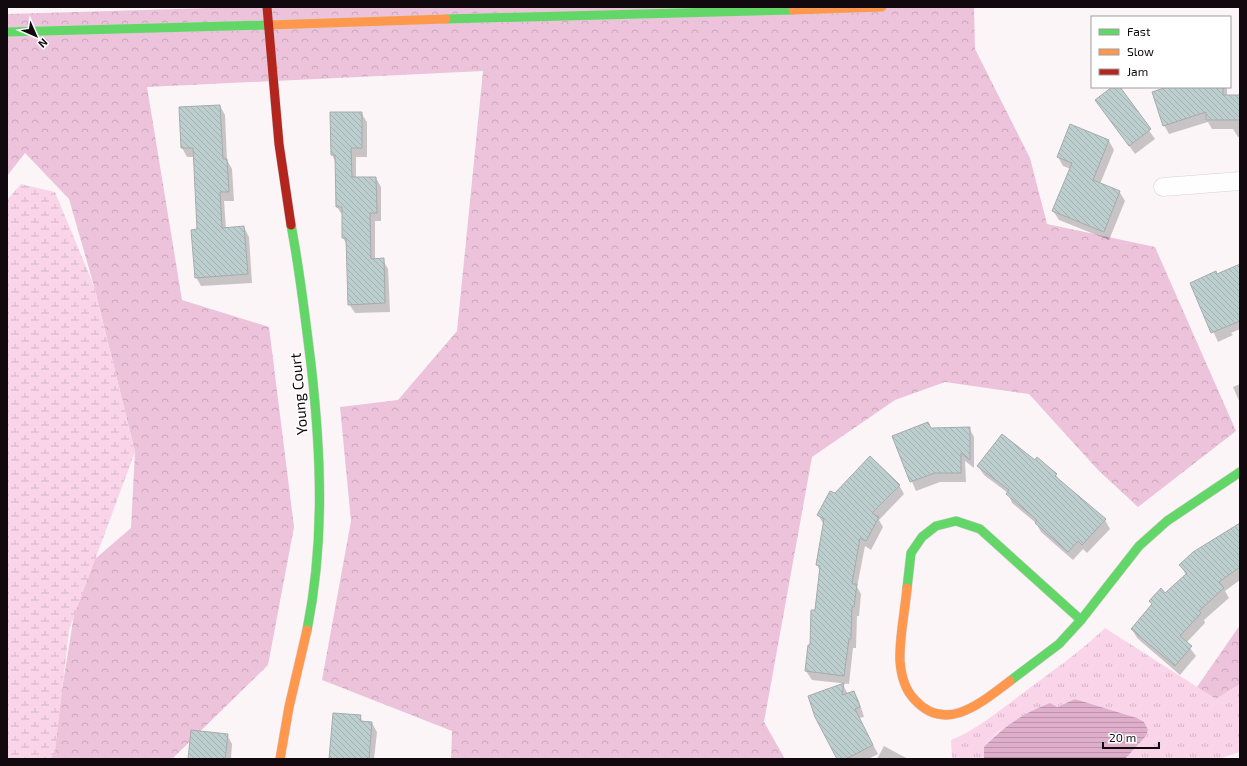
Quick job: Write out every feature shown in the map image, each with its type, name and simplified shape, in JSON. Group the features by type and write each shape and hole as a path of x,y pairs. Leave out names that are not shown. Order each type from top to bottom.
{"street":[{"name":"Young Court","path":"267,7 281,164 300,279 310,365 320,508 319,554 309,623 285,720 280,759"},
{"path":"7,32 882,7"},
{"path":"1163,187 1240,181"},
{"path":"1080,620 980,529 956,521 936,526 922,536 911,554 900,661 903,681 912,697 924,710 949,716 976,706 1059,644 1080,620 1139,546 1167,521 1240,472"}],"green space":[{"path":"246,7 974,7 975,49 1030,158 1047,224 1155,247 1236,431 1138,507 1098,470 1029,394 945,382 895,400 812,457 764,722 785,759 451,759 452,731 322,680 351,521 340,407 398,400 457,331 483,71 147,87 182,300 269,327 294,527 268,665 172,759 42,759 52,752 81,571 131,528 135,452 94,286 69,199 25,153 7,176 7,14"},
{"path":"21,184 55,192 94,286 135,452 69,630 55,753 50,759 7,759 7,200"},
{"path":"1240,625 1240,684 1216,699 1197,687"},
{"path":"1105,628 1216,699 1240,684 1240,752 1219,759 1125,759 1146,736 1144,722 1137,718 1075,699 999,731 984,747 984,759 952,759 951,740 980,725 1075,654"}],"shaded area":[{"path":"1075,699 1137,718 1144,722 1148,730 1146,736 1125,759 984,759 984,747 1014,721 1050,703 1057,707"}],"building":[{"path":"1111,88 1121,88 1151,129 1129,146 1095,100"},
{"path":"1164,88 1223,88 1223,95 1240,95 1240,120 1206,120 1206,112 1163,126 1152,92"},
{"path":"220,105 223,159 227,159 229,192 220,192 222,228 244,226 248,274 195,278 191,230 197,229 193,148 181,148 179,107"},
{"path":"330,112 362,112 362,148 351,148 352,177 376,177 377,213 370,213 371,259 384,258 385,303 348,305 346,238 342,238 342,207 336,207 335,155 331,155"},
{"path":"1070,124 1109,140 1093,180 1120,191 1104,232 1052,211 1072,163 1057,157"},
{"path":"1240,264 1240,321 1211,333 1190,283 1216,271 1217,274"},
{"path":"928,422 931,428 970,427 970,460 961,453 961,473 935,473 910,482 892,436"},
{"path":"1002,434 1035,460 1037,457 1057,474 1055,476 1106,519 1082,545 1078,541 1068,552 1035,523 1037,520 1006,494 1009,490 977,466"},
{"path":"870,456 900,485 872,513 879,517 866,541 860,538 852,584 857,584 854,607 852,607 851,639 849,639 844,676 805,671 808,645 810,645 811,610 815,610 820,566 816,565 824,519 817,515 830,491 835,493"},
{"path":"1240,523 1240,567 1219,582 1224,588 1199,611 1201,613 1180,636 1192,646 1175,666 1131,629 1152,604 1149,601 1161,588 1165,593 1187,573 1179,565 1193,552"},
{"path":"844,683 842,695 854,691 860,707 855,709 873,745 846,759 837,759 815,717 808,696"},
{"path":"333,713 361,715 360,721 372,722 369,759 329,759"},
{"path":"191,730 228,734 225,759 188,759"}],"traffic: fast":[{"path":"446,19 793,10"},
{"path":"7,32 269,25"},
{"path":"291,225 300,277 311,364 319,464 320,497 317,563 307,630"},
{"path":"1010,681 1059,644 1081,620 1139,546 1167,521 1240,472"},
{"path":"907,588 911,553 922,537 936,526 956,521 980,529 1081,620"}],"traffic: slow":[{"path":"793,10 882,7"},
{"path":"269,25 446,19"},
{"path":"907,588 901,634 900,661 904,682 915,700 927,710 939,714 951,714 964,711 976,705 988,698 1010,681"},
{"path":"280,759 289,707 307,630"}],"traffic: jam":[{"path":"267,7 279,144 291,225"}]}
